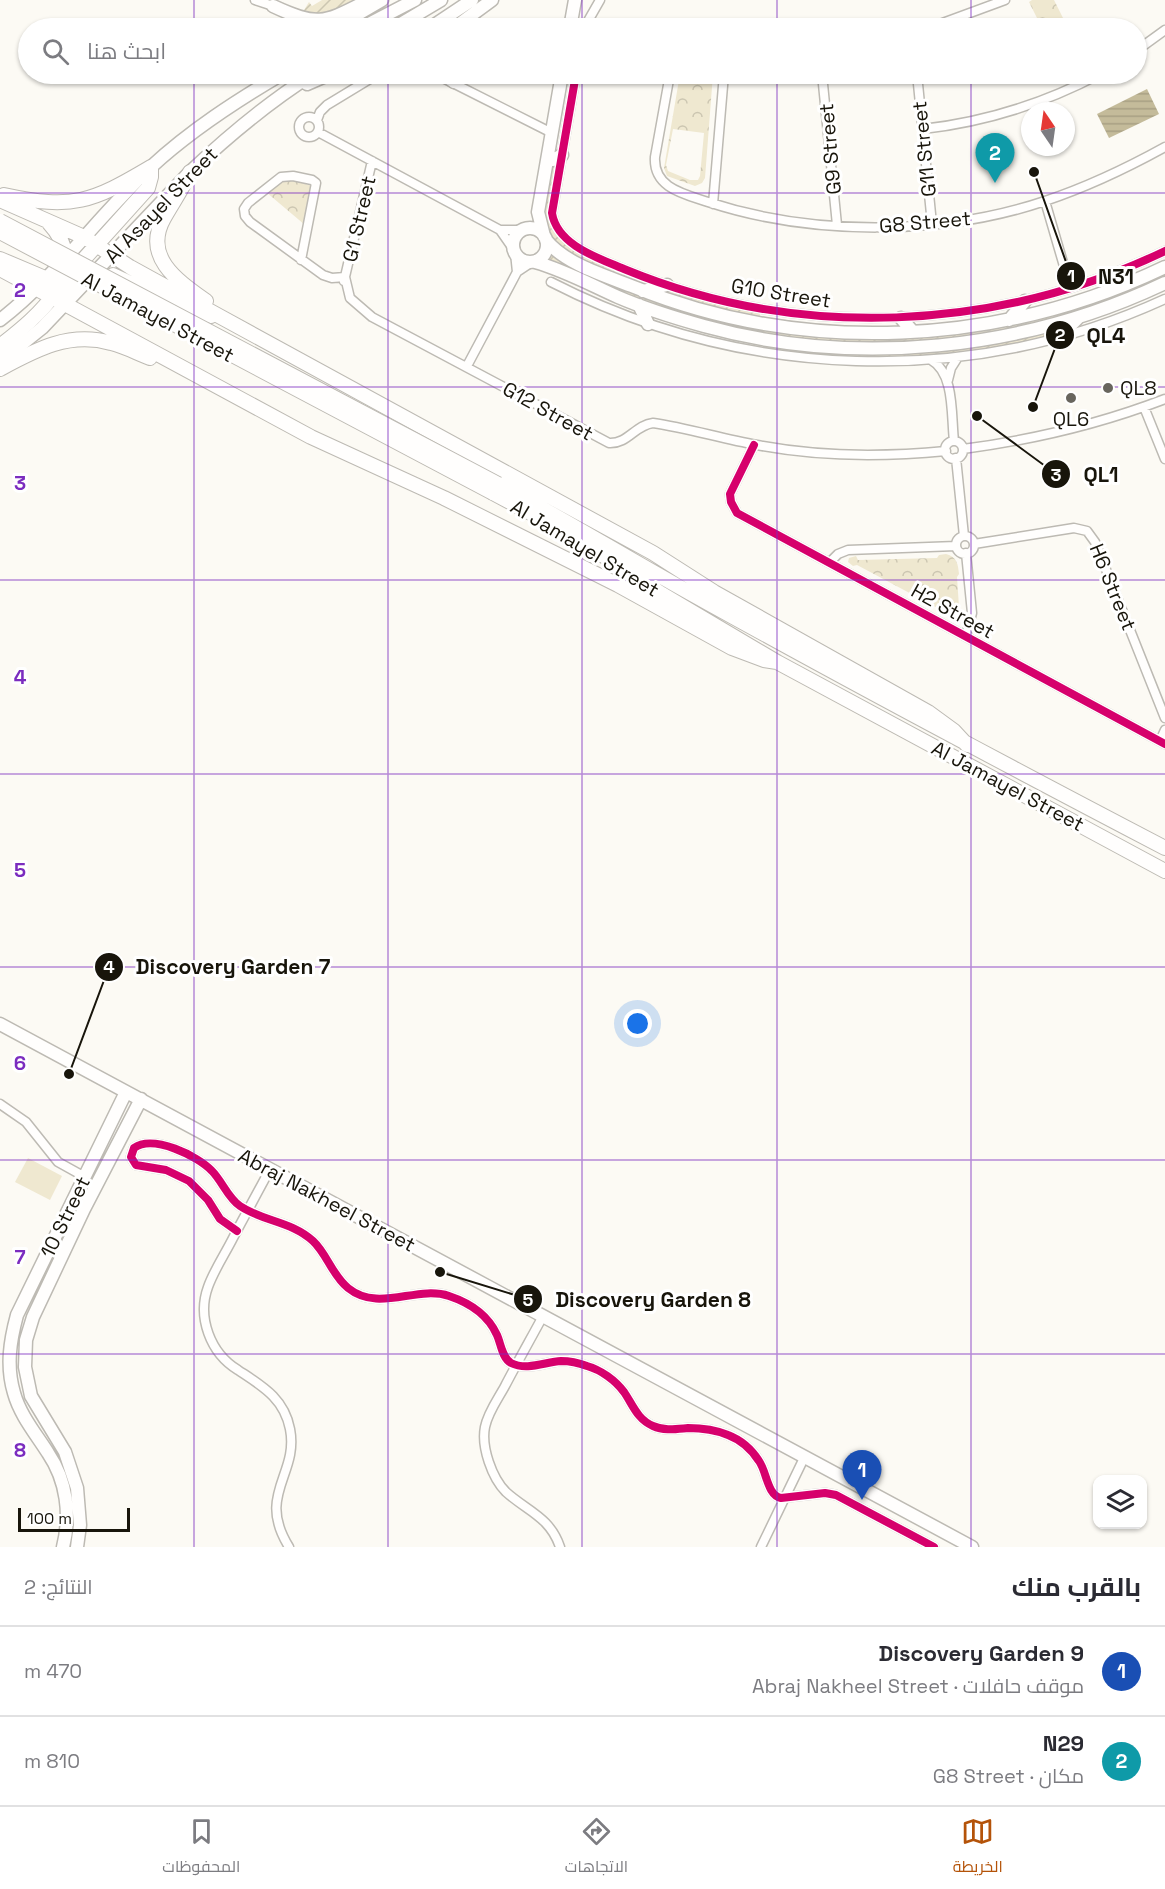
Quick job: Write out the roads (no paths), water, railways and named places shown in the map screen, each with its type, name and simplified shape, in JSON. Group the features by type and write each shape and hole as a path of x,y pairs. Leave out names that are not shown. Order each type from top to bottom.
{"main road":[{"path":"0,195 47,203 81,201 112,190 151,167 152,177 148,188 96,245 62,277"},
{"path":"189,172 160,225 159,254 172,275 207,302 219,316"},
{"path":"0,200 84,237 219,316 653,553 723,597 928,712 954,731 967,745"},
{"name":"Al Jamayel Street","path":"0,221 495,488 662,594 777,662 1165,871"},
{"path":"0,346 52,297 62,277 66,256 59,237 47,221"},
{"name":"Al Jamayel Street","path":"0,232 495,488 575,525 708,603 967,745 1165,848"},
{"path":"95,270 112,255"},
{"path":"0,259 62,277"},
{"path":"0,269 311,437 444,498 618,585 732,648 764,660 777,662"},
{"path":"35,289 62,277 95,270 119,277 198,315 219,316"},
{"path":"62,277 65,304"},
{"path":"0,369 44,346 72,339 109,342 160,362 175,363"}],"street":[{"path":"255,0 300,18"},
{"path":"326,18 343,13 369,0"},
{"path":"350,18 382,0"},
{"path":"380,18 415,0"},
{"path":"411,18 441,0"},
{"path":"445,18 472,0"},
{"path":"468,18 492,0"},
{"path":"572,18 575,0"},
{"path":"590,18 600,0"},
{"path":"956,18 1005,0"},
{"path":"1147,44 1165,30"},
{"name":"Al Asayel Street","path":"257,88 262,84"},
{"name":"Al Asayel Street","path":"62,277 66,256 151,167 202,124 264,84"},
{"name":"Al Asayel Street","path":"112,255 189,172 232,134 299,84"},
{"name":"Al Asayel Street","path":"272,104 311,84"},
{"path":"317,120 307,117 302,119 298,128 304,137 309,138 318,132 317,120 320,112 327,105 362,84"},
{"path":"458,84 552,133"},
{"path":"467,366 517,272 540,259 546,251 538,212 560,84"},
{"name":"G10 Street","path":"574,84 552,213 560,234 568,241 608,262 667,285 734,304 790,314 834,318 901,318 963,312 1025,301 1090,283 1165,251"},
{"name":"G8 Street","path":"668,84 652,167 653,177 660,186 713,204 774,218 871,228 932,224 980,217 1045,201 1101,180 1165,147"},
{"path":"713,204 722,84"},
{"name":"G9 Street","path":"823,84 837,225"},
{"name":"G11 Street","path":"918,84 932,224"},
{"path":"923,129 963,123 1011,111 1055,96 1080,84"},
{"path":"318,132 500,230 515,252 525,261 560,270 639,305 736,334 799,344 852,348 923,347 968,342 1035,329 1080,316 1133,298 1165,284"},
{"path":"548,160 554,160 562,155"},
{"name":"G1 Street","path":"345,277 372,161"},
{"path":"301,260 316,183 312,180 285,176 248,203 244,212 250,222 301,260 332,278 345,277"},
{"path":"1045,201 1066,273 1077,280 1090,283"},
{"path":"517,272 515,239 538,212"},
{"path":"500,230 535,229 545,238"},
{"name":"G10 Street","path":"545,238 555,250 570,260 643,291 698,308 761,323 836,332 913,332 1009,320 1094,297 1165,267"},
{"name":"Al Asayel Street","path":"0,359 29,339 65,304 95,270"},
{"path":"1055,293 1066,273"},
{"name":"G12 Street","path":"345,277 350,298 372,317 609,443 620,442 641,426 653,423 754,445 836,454 946,451"},
{"path":"551,282 601,306 648,324 719,344 791,357 850,362 931,360 1014,348 1058,338 1121,318 1165,299"},
{"path":"643,291 667,285"},
{"path":"0,320 35,289"},
{"path":"1009,320 1025,301"},
{"path":"639,305 648,324"},
{"path":"1058,338 1080,316"},
{"path":"901,318 913,332"},
{"path":"954,441 948,381 951,368 958,357"},
{"path":"931,360 942,368 948,381"},
{"path":"963,449 1066,430 1165,399"},
{"path":"1144,407 1165,459"},
{"path":"954,441 961,443 963,449 962,455 956,458 948,456 946,451 948,444 954,441"},
{"name":"H2 Street","path":"754,445 732,489 731,502 737,513 1163,742"},
{"path":"956,458 964,536"},
{"name":"H6 Street","path":"974,544 1074,528 1088,531 1095,542 1165,718"},
{"path":"964,536 971,538 974,544 971,551 966,553 959,551 956,546 958,538 964,536"},
{"path":"830,562 838,554 848,550 956,546"},
{"path":"966,553 972,613 966,636"},
{"path":"1163,742 1165,730"},
{"name":"Abraj Nakheel Street","path":"0,1024 972,1547"},
{"name":"10 Street","path":"64,1542 67,1508 60,1476 50,1455 23,1416 14,1394 9,1355 11,1340 17,1315 126,1092"},
{"name":"10 Street","path":"78,1545 79,1506 72,1470 65,1452 31,1396 24,1354 27,1334 33,1317 141,1099"},
{"path":"0,1104 26,1122 58,1162 87,1172 95,1164 99,1167 97,1185"},
{"path":"237,1231 220,1219 208,1200 189,1181 166,1170 136,1165 132,1161 131,1152 138,1145 161,1145 196,1158 224,1183 237,1204 263,1219 286,1224 304,1233 322,1252 336,1275 348,1288 359,1294 383,1299 429,1293 461,1300 475,1308 487,1320 496,1333 507,1359 516,1364 531,1366 561,1361 575,1362 602,1372 623,1391 636,1412 653,1426 663,1429 705,1429 732,1437 743,1443 760,1462 774,1495 778,1497 825,1493 836,1495 934,1547"},
{"path":"270,1169 208,1286 205,1301 206,1325 222,1358 269,1390 278,1400 288,1420 290,1453 276,1497 279,1524 289,1547"},
{"path":"543,1316 516,1364 484,1430 486,1452 499,1482 506,1491 543,1519 551,1528 560,1547"},
{"path":"761,1547 804,1458"},
{"path":"64,1542 78,1545"}],"place":[{"name":"N31","path":"1034,172"},
{"name":"N29","path":"995,183"},
{"name":"QL8","path":"1108,388"},
{"name":"QL6","path":"1071,398"},
{"name":"QL4","path":"1033,407"},
{"name":"QL1","path":"977,416"},
{"name":"Discovery Garden 7","path":"69,1074"},
{"name":"Discovery Garden 8","path":"440,1272"},
{"name":"Discovery Garden 9","path":"862,1500"}]}
